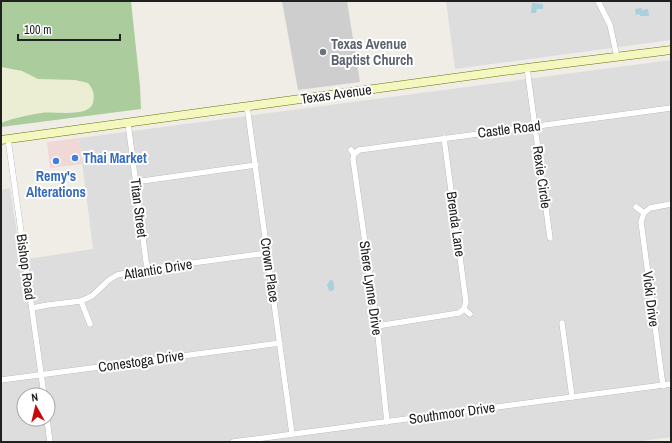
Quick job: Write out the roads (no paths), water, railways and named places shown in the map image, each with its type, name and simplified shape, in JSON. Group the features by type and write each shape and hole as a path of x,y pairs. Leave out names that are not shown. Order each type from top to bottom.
{"street":[{"path":"598,1 610,26 617,57"},
{"name":"Texas Avenue","path":"5,140 527,68 671,50"},
{"name":"Rexie Circle","path":"527,68 550,238"},
{"name":"Crown Place","path":"247,106 292,434"},
{"name":"Castle Road","path":"353,152 444,138 671,108"},
{"name":"Titan Street","path":"128,123 147,270"},
{"name":"Brenda Lane","path":"444,138 466,302 464,309"},
{"name":"Bishop Road","path":"5,140 32,308 43,387"},
{"name":"Shere Lynne Drive","path":"353,152 377,326 387,422"},
{"path":"135,182 256,165"},
{"path":"636,207 644,213 650,208 671,204"},
{"name":"Vicki Drive","path":"644,213 641,222 663,386"},
{"name":"Atlantic Drive","path":"32,308 81,301 92,296 109,280 118,275 268,254"},
{"path":"81,301 90,324"},
{"path":"377,326 459,313 464,309 470,314"},
{"path":"562,323 572,397"},
{"name":"Conestoga Drive","path":"1,380 280,343"},
{"name":"Southmoor Drive","path":"233,442 671,384"},
{"path":"48,427 50,442"}],"water":[{"path":"532,3 543,4 543,9 537,9 536,13 531,13"},
{"path":"641,8 642,10 648,9 649,16 640,16 640,14 636,15 635,9"},
{"path":"330,280 334,283 334,290 329,291 327,285"}],"place":[{"name":"Texas Avenue Baptist Church","path":"323,52"},
{"name":"Thai Market","path":"75,158"},
{"name":"Remy's Alterations","path":"56,161"}]}
